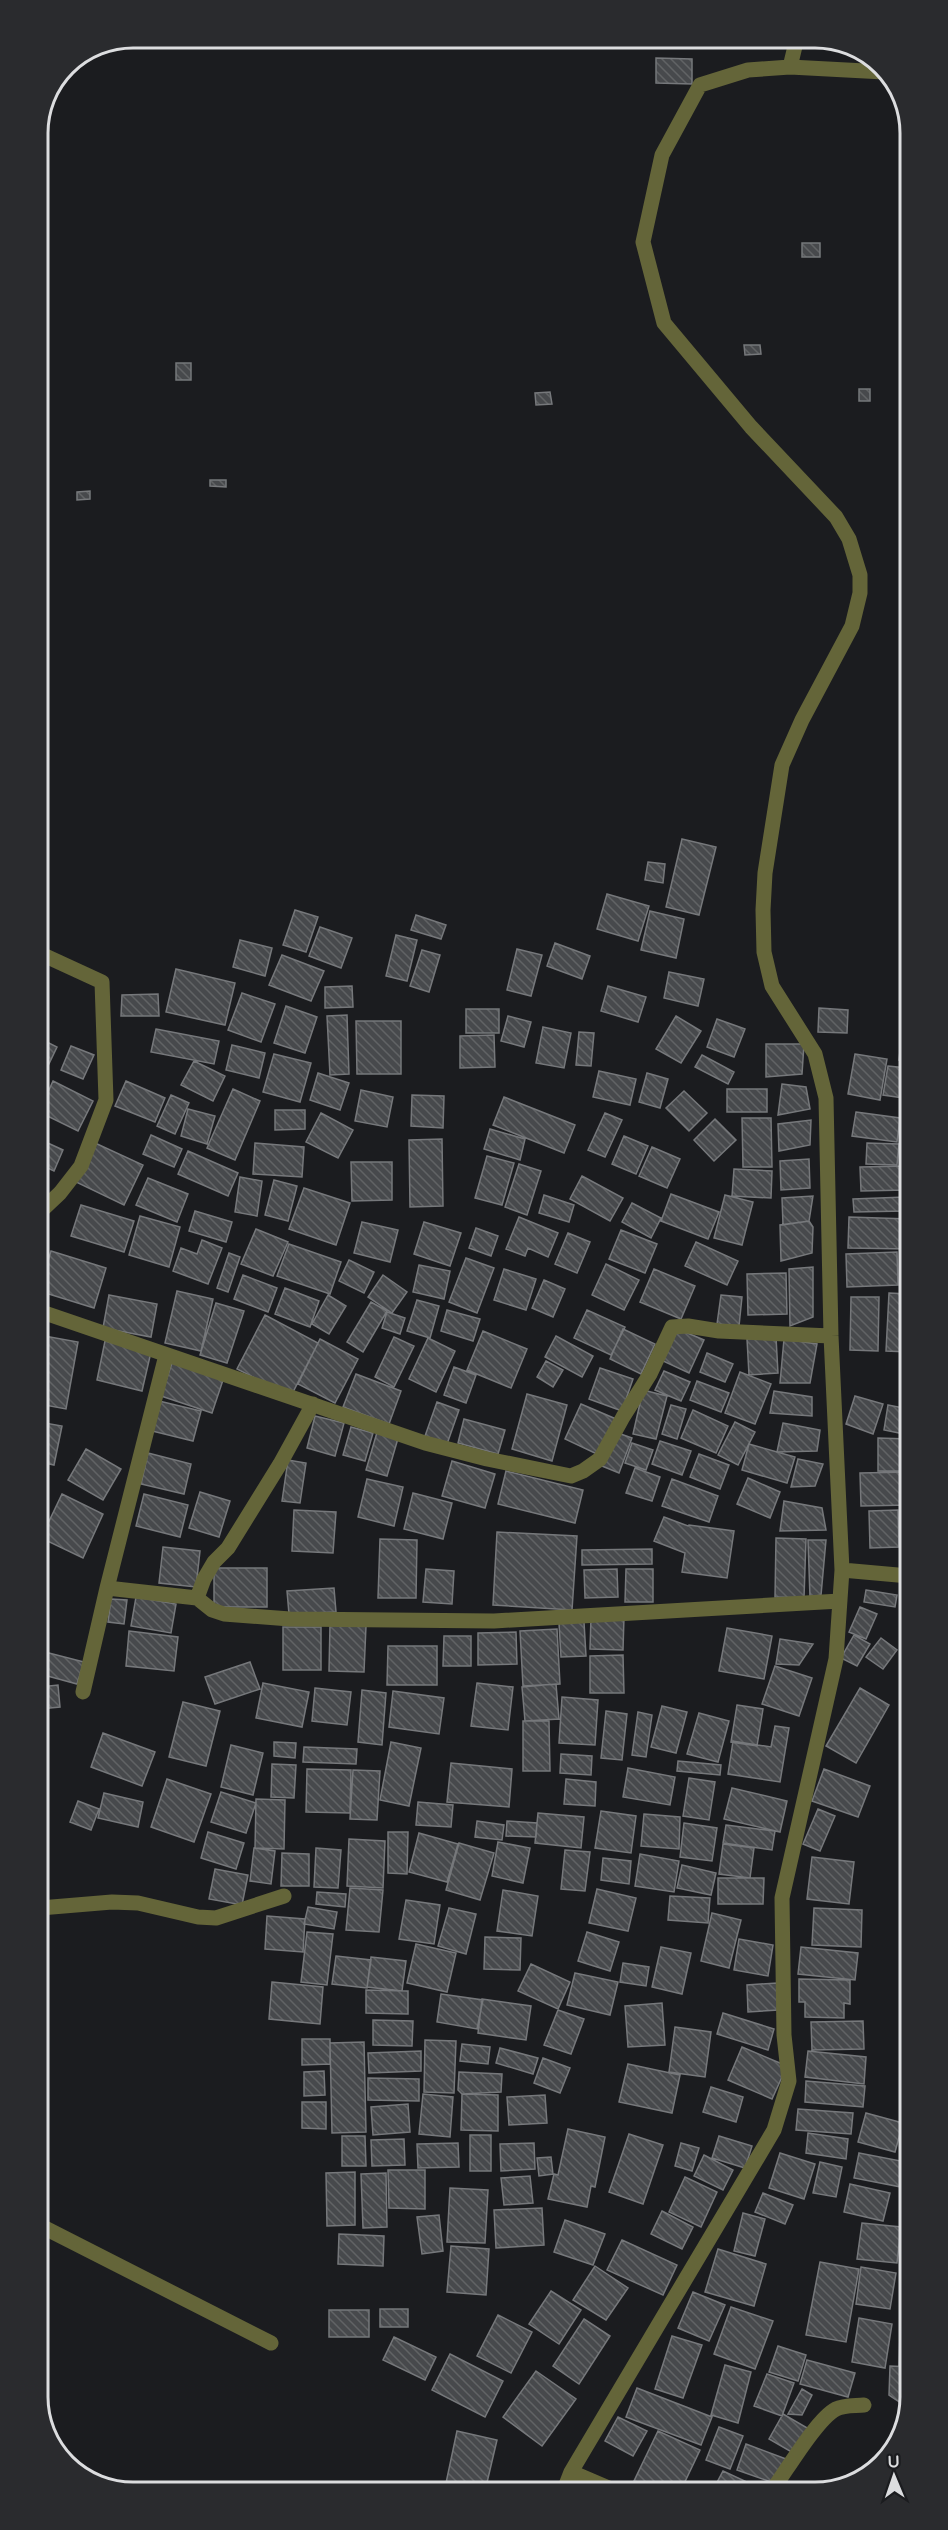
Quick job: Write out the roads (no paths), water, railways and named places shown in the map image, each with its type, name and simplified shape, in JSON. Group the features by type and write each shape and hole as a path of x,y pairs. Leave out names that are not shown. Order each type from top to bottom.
{"street":[{"path":"790,67 795,48"},
{"path":"567,2482 774,2130 789,2081 784,2035 782,1898 836,1659 842,1570 831,1335 826,1098 815,1054 772,986 764,952 763,910 765,873 782,765 802,720 852,626 860,593 860,575 849,539 836,517 751,427 664,324 644,242 662,155 700,85 748,70 790,67 873,71"},
{"path":"48,957 102,982 106,1100 81,1166 60,1193 48,1203"},
{"path":"48,1314 425,1443 487,1459 571,1476 600,1459 623,1417 651,1374 672,1327 688,1326 740,1332 831,1335"},
{"path":"83,1692 166,1354"},
{"path":"197,1598 204,1579 214,1563 228,1548 280,1464 313,1404"},
{"path":"842,1570 900,1575"},
{"path":"107,1588 197,1598 212,1610 224,1614 290,1619 494,1621 840,1600"},
{"path":"48,1907 112,1902 138,1903 216,1918 284,1896"},
{"path":"48,2230 271,2343"},
{"path":"778,2482 830,2413 838,2408 864,2405"},
{"path":"571,2472 594,2482"}]}
